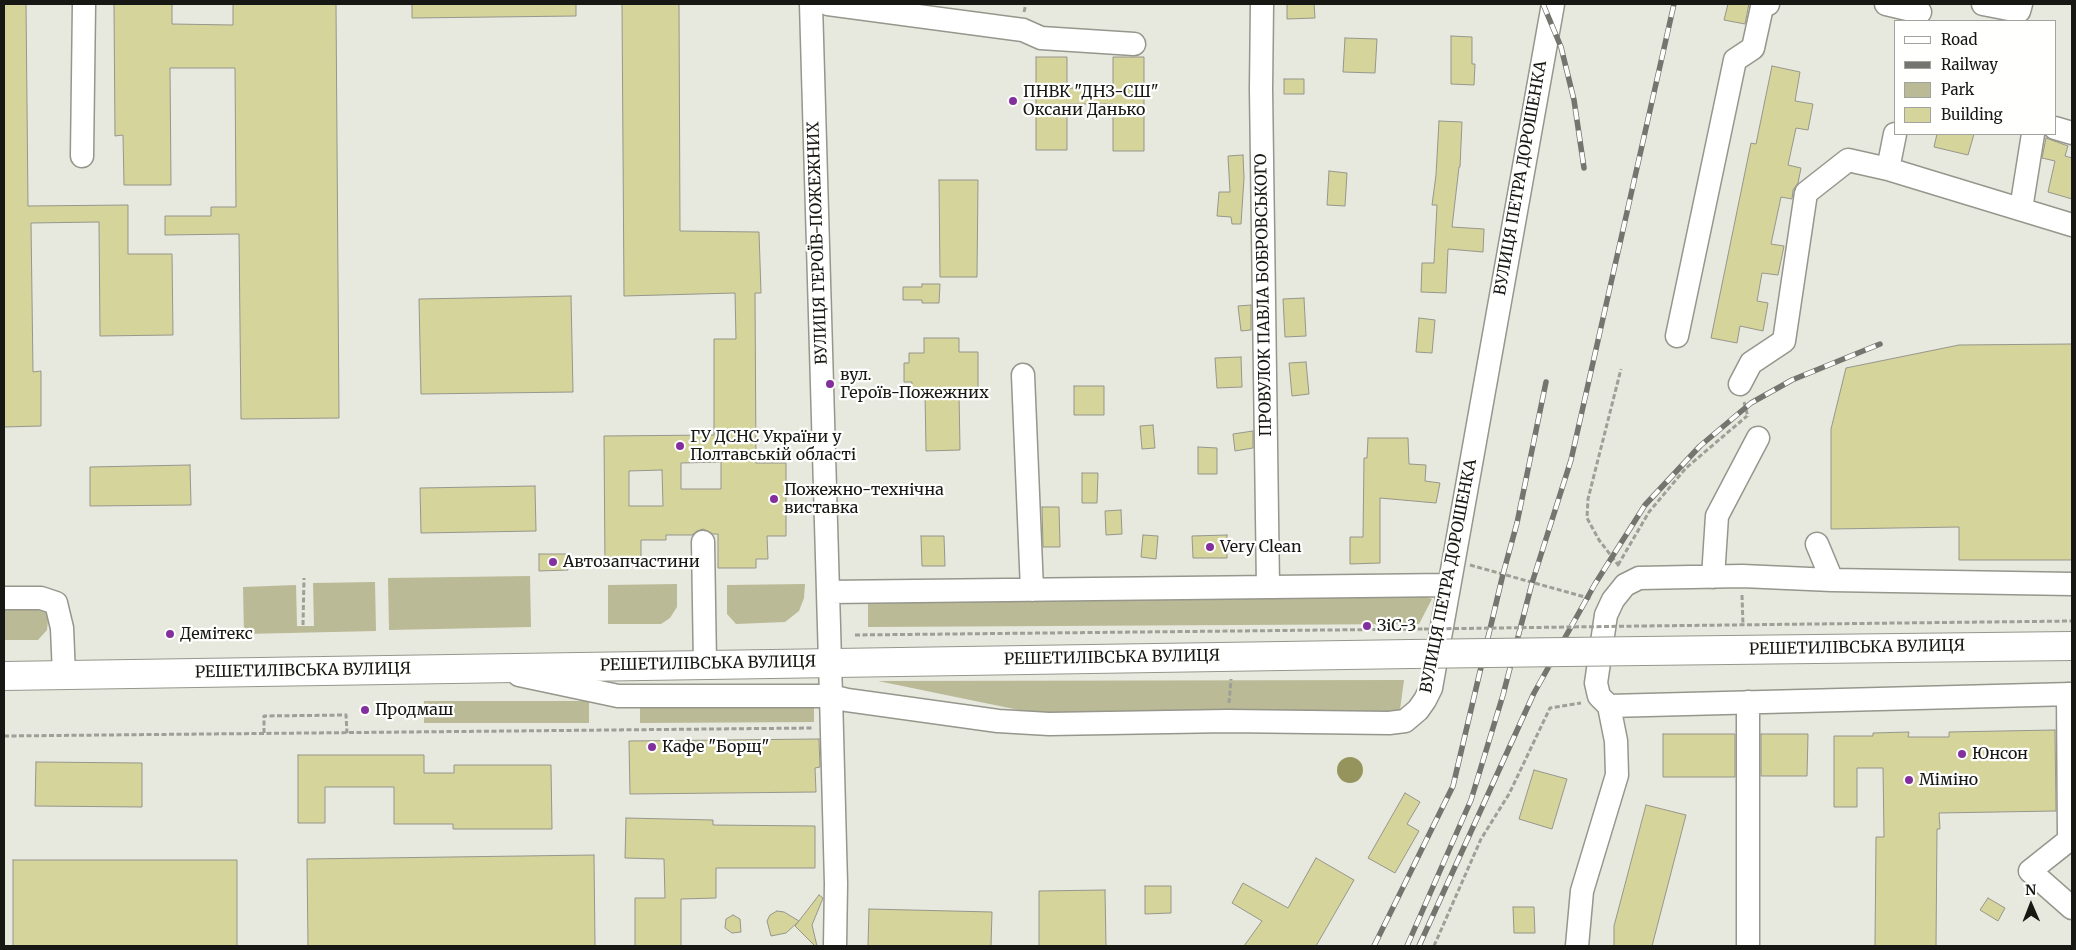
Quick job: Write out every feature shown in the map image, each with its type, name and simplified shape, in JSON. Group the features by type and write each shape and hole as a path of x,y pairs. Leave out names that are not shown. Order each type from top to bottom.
{"main road":[{"name":"РЕШЕТИЛІВСЬКА ВУЛИЦЯ","path":"4,676 1411,654 1642,639 2072,646"}],"street":[{"path":"82,156 84,4"},
{"name":"ВУЛИЦЯ ГЕРОЇВ-ПОЖЕЖНИХ","path":"811,4 836,884 835,946"},
{"path":"828,4 1023,30 1041,38 1134,44"},
{"name":"ПРОВУЛОК ПАВЛА БОБРОВСЬКОГО","path":"1262,4 1261,89 1268,587"},
{"name":"ВУЛИЦЯ ПЕТРА ДОРОШЕНКА","path":"486,668 618,696 831,696 847,700 998,721 1049,724 1228,721 1405,722 1418,710 1431,688 1553,4"},
{"path":"1677,336 1735,60 1753,48 1762,7 1768,4"},
{"path":"1886,4 1920,12"},
{"path":"1983,4 2019,11 2021,4"},
{"path":"2056,128 2072,133"},
{"path":"1888,169 1895,135"},
{"path":"2020,209 2033,135"},
{"path":"1740,384 1751,363 1784,341 1806,193 1848,160 1888,169 2072,225"},
{"path":"1023,374 1032,590"},
{"path":"1713,577 1717,516 1758,438"},
{"path":"703,542 705,664"},
{"path":"1817,544 1832,580"},
{"path":"1577,946 1582,891 1617,775 1616,741 1609,706 1599,696 1596,683 1606,615 1610,604 1625,585 1638,578 1742,576 1832,580 2072,584"},
{"path":"828,592 1448,585"},
{"path":"4,598 41,598 56,603 62,628 64,675"},
{"path":"1609,706 2070,694 2069,840 2030,871 2072,908"},
{"path":"1748,702 1748,946"}],"path":[{"path":"1621,369 1588,499 1587,518 1599,540 1621,570 1638,578"},
{"path":"1740,384 1747,416 1758,438"},
{"path":"1618,565 1649,512 1686,468 1747,416"},
{"path":"1453,560 1610,604"},
{"path":"1742,576 1743,625"},
{"path":"303,624 304,578"},
{"path":"855,635 1424,629 1642,639 1743,625 2072,621"},
{"path":"1228,721 1232,675"},
{"path":"1434,946 1481,839 1509,794 1550,708 1580,703 1609,706"},
{"path":"264,733 264,716 346,715 346,733"},
{"path":"4,736 831,728"}],"green space":[{"path":"530,576 531,627 389,630 388,578"},
{"path":"375,582 376,631 244,634 243,587 296,585 297,626 314,626 313,583"},
{"path":"677,584 677,607 670,618 661,624 608,624 608,585"},
{"path":"805,584 804,598 799,611 785,622 736,624 727,614 727,585"},
{"path":"1422,595 1432,599 1419,624 868,627 868,596"},
{"path":"4,606 39,606 45,611 48,620 47,630 38,640 4,640"},
{"path":"1404,680 1400,710 1394,715 1048,716 878,681"},
{"path":"424,701 589,701 589,723 424,723"},
{"path":"814,701 814,722 640,723 640,703"}],"shaded area":[{"path":"1350,757 1360,760 1363,770 1360,780 1350,783 1340,780 1337,770 1340,760"}],"building":[{"path":"4,4 26,4 28,206 128,205 128,254 172,254 173,335 100,336 99,222 31,223 33,372 41,371 41,426 4,427"},
{"path":"114,4 172,4 172,24 233,25 233,4 336,4 339,418 241,419 239,234 165,235 165,216 211,216 211,207 236,207 235,68 170,68 171,185 124,185 123,135 115,136"},
{"path":"412,4 576,4 576,16 412,18"},
{"path":"622,4 679,4 680,231 759,232 761,293 755,293 756,463 786,463 786,536 767,536 768,559 756,559 756,568 718,568 718,534 713,534 703,529 692,535 666,535 666,540 641,540 641,566 605,566 604,436 714,435 714,339 736,339 735,293 624,296","holes":["721,462 721,489 681,489 681,463","662,470 663,506 629,506 629,471"]},
{"path":"1287,4 1314,4 1315,18 1287,19"},
{"path":"1728,4 1749,4 1745,24 1724,20"},
{"path":"1451,36 1472,37 1472,64 1475,64 1474,85 1451,84"},
{"path":"1345,38 1377,39 1375,73 1343,72"},
{"path":"1036,57 1067,57 1067,88 1113,88 1113,57 1144,57 1144,151 1113,151 1113,104 1067,104 1067,150 1036,150"},
{"path":"1772,66 1800,72 1795,101 1813,104 1808,130 1796,128 1788,165 1801,168 1798,183 1793,190 1792,199 1781,197 1771,244 1784,246 1778,275 1762,273 1757,301 1768,303 1763,331 1740,326 1737,343 1711,338 1751,143 1756,144"},
{"path":"1284,79 1304,79 1304,94 1284,94"},
{"path":"1439,121 1462,122 1460,167 1452,227 1484,229 1483,252 1448,249 1446,293 1421,292 1422,263 1434,263 1437,205 1432,205"},
{"path":"1937,135 1974,135 1968,155 1934,147"},
{"path":"2046,138 2068,146 2065,156 2072,158 2072,199 2048,192 2055,161 2042,158"},
{"path":"1243,155 1244,178 1241,224 1232,224 1231,217 1217,216 1219,192 1230,192 1228,156"},
{"path":"1329,171 1347,173 1345,206 1327,205"},
{"path":"939,180 978,180 977,277 940,277"},
{"path":"922,284 940,284 939,303 922,303 922,300 903,300 903,287 922,287"},
{"path":"571,296 573,392 421,394 419,299"},
{"path":"1304,298 1306,336 1285,337 1283,299"},
{"path":"1251,305 1251,330 1241,331 1238,306"},
{"path":"1419,318 1435,320 1432,353 1416,352"},
{"path":"924,338 959,338 959,352 978,352 978,392 959,393 960,450 926,451 925,392 912,392 912,382 904,382 904,363 909,363 909,353 924,353"},
{"path":"2072,344 2072,560 1959,560 1959,527 1831,529 1831,429 1846,368 1959,345"},
{"path":"1241,357 1242,387 1217,388 1215,358"},
{"path":"1306,362 1309,394 1292,396 1289,363"},
{"path":"1074,386 1104,386 1104,415 1074,415"},
{"path":"1153,425 1155,448 1142,449 1140,426"},
{"path":"1253,431 1253,448 1235,451 1233,434"},
{"path":"1368,438 1408,438 1409,464 1426,465 1425,481 1440,483 1436,503 1380,498 1380,563 1350,564 1350,537 1363,537 1364,458 1367,458"},
{"path":"1198,447 1217,448 1217,474 1198,474"},
{"path":"190,465 191,505 90,506 90,467"},
{"path":"1082,473 1098,473 1097,503 1082,503"},
{"path":"535,486 536,531 421,533 420,488"},
{"path":"1042,507 1059,507 1060,547 1043,547"},
{"path":"1121,510 1122,534 1106,535 1105,511"},
{"path":"1143,535 1158,536 1156,559 1141,557"},
{"name":"Very Clean","path":"1227,535 1227,558 1193,558 1192,536"},
{"path":"921,536 944,536 945,566 922,566"},
{"name":"Автозапчастини","path":"539,554 568,554 568,570 539,571"},
{"path":"2055,730 2056,811 1939,813 1940,829 1937,829 1936,946 1875,946 1876,837 1884,837 1883,768 1857,768 1857,807 1834,807 1834,736 1873,736 1873,733 1909,732 1908,737 1949,737 1949,732"},
{"path":"1663,734 1735,734 1735,777 1663,777"},
{"path":"1761,734 1808,734 1807,776 1761,776"},
{"path":"819,739 820,767 815,768 816,792 630,794 629,741"},
{"path":"298,755 424,755 424,773 454,773 454,765 551,765 552,829 453,829 453,824 394,824 394,787 325,787 325,823 298,823"},
{"path":"36,762 142,763 142,807 35,806"},
{"path":"1534,770 1567,779 1552,829 1519,819"},
{"path":"1405,793 1420,802 1407,824 1419,831 1395,873 1368,858"},
{"path":"1646,805 1686,815 1652,946 1614,946 1614,926"},
{"path":"626,818 713,820 713,825 815,826 815,868 716,868 716,898 681,899 681,946 635,946 635,898 665,898 664,859 625,858"},
{"path":"594,855 595,946 308,946 307,859"},
{"path":"1316,858 1354,880 1316,946 1244,946 1262,921 1232,903 1243,883 1288,908"},
{"path":"13,860 237,860 237,946 13,946"},
{"path":"1145,886 1171,886 1171,913 1145,914"},
{"path":"1105,890 1106,946 1039,946 1039,891"},
{"path":"819,895 823,898 812,925 817,946 815,946 795,926"},
{"path":"1988,898 2005,908 1998,921 1980,910"},
{"path":"1513,907 1534,907 1535,933 1514,933"},
{"path":"869,909 992,912 991,946 868,946"},
{"path":"777,911 784,912 799,921 786,933 771,936 767,921 770,915"},
{"path":"733,915 740,919 741,932 732,933 725,928 726,919"}],"railway":[{"path":"1543,4 1561,47 1574,100 1584,168"},
{"path":"1407,946 1471,800 1503,695 1532,583 1571,460 1674,4"},
{"path":"1419,946 1534,693 1595,584 1645,505 1700,446 1751,403 1792,380 1880,344"},
{"path":"1374,946 1453,786 1503,574 1517,523 1546,382"}],"place":[{"name":"ПНВК \"ДНЗ-СШ\" Оксани Данько","path":"1013,101"},
{"name":"вул. Героїв-Пожежних","path":"830,384"},
{"name":"ГУ ДСНС України у Полтавській області","path":"680,446"},
{"name":"Пожежно-технічна виставка","path":"774,499"},
{"name":"Very Clean","path":"1210,547"},
{"name":"Автозапчастини","path":"553,562"},
{"name":"ЗіС-3","path":"1367,626"},
{"name":"Демітекс","path":"170,634"},
{"name":"Продмаш","path":"365,710"},
{"name":"Кафе \"Борщ\"","path":"652,747"},
{"name":"Юнсон","path":"1962,754"},
{"name":"Міміно","path":"1909,780"}]}
